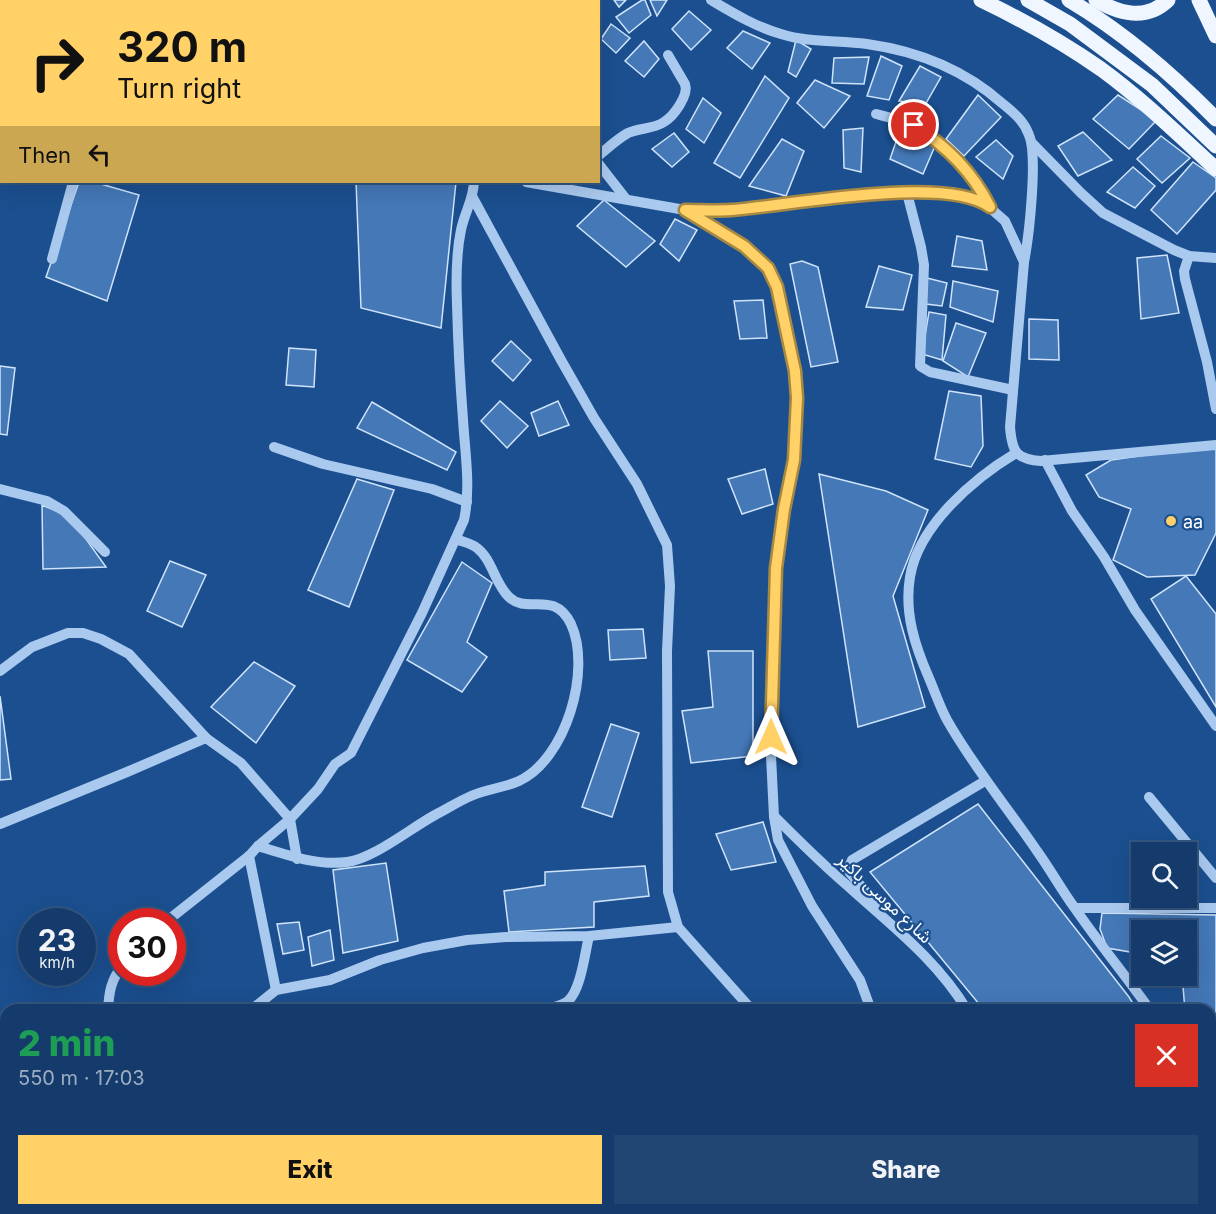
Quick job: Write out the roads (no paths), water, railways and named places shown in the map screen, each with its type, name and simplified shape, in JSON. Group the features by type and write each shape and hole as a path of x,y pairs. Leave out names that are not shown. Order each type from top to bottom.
{"main road":[{"path":"981,0 1041,30 1102,70 1151,109 1216,169"},
{"path":"1028,0 1070,24 1152,85 1216,146"},
{"path":"1069,0 1144,53 1190,92 1216,119"},
{"path":"1096,0 1123,13 1138,15 1162,6 1168,0"},
{"path":"1199,0 1216,36"}],"street":[{"path":"711,0 743,18 782,35 897,49 942,64 995,97 1024,124 1033,149 1029,238 1024,262 1010,428 1011,441 1016,453 1026,460 1046,460 1216,445"},
{"path":"600,154 628,133 664,122 681,102 687,88 668,55"},
{"path":"876,114 914,125 938,141 957,158 980,188 990,207"},
{"path":"1032,143 1103,213 1149,238 1190,256 1216,258"},
{"path":"600,166 626,199"},
{"path":"52,259 73,183"},
{"path":"183,908 249,856 290,819 318,789 335,764 351,753 422,613 464,520 467,502 457,303 457,256 461,231 473,198 474,183"},
{"path":"531,183 685,210 731,210 840,196 907,194 969,196 982,201 1005,221 1024,262"},
{"path":"907,194 924,265 920,366 930,372 1013,390"},
{"path":"473,198 594,418 637,484 667,545 670,586 667,651 668,892 678,927 747,1004"},
{"path":"685,210 744,246 768,268 777,287 795,371 797,398 794,460 784,509 776,568 771,692 774,817 778,840 812,906 860,980 869,1004"},
{"path":"1190,256 1184,271 1185,279 1207,362 1216,410"},
{"path":"274,447 358,474 432,489 467,502"},
{"path":"1016,453 992,468 960,496 926,537 914,561 910,577 910,623 917,648 946,718 985,781 1146,1004"},
{"path":"1046,460 1072,512 1104,556 1135,609 1216,726"},
{"path":"0,489 46,501 64,511 105,552"},
{"path":"258,846 297,859 348,862 372,854 412,828 472,795 520,781 548,755 570,715 579,670 577,642 570,622 560,609 545,603 518,604 508,597 477,548 456,539"},
{"path":"0,671 32,647 58,636 83,633 101,639 129,654 206,738 241,763 290,819 297,859"},
{"path":"0,824 206,738"},
{"path":"883,917 876,902 848,869 852,860 985,781"},
{"path":"1149,797 1216,878"},
{"name":"شارع موسى باكير","path":"774,817 915,946 963,1004"},
{"path":"249,856 276,990"},
{"path":"1075,908 1216,908"},
{"path":"258,1004 276,990 330,980 380,960 423,948 467,940 590,936 678,927"},
{"path":"562,1004 570,1000 578,983 590,936"},
{"path":"108,1004 110,986"}],"place":[{"name":"aa","path":"1171,521"}]}
